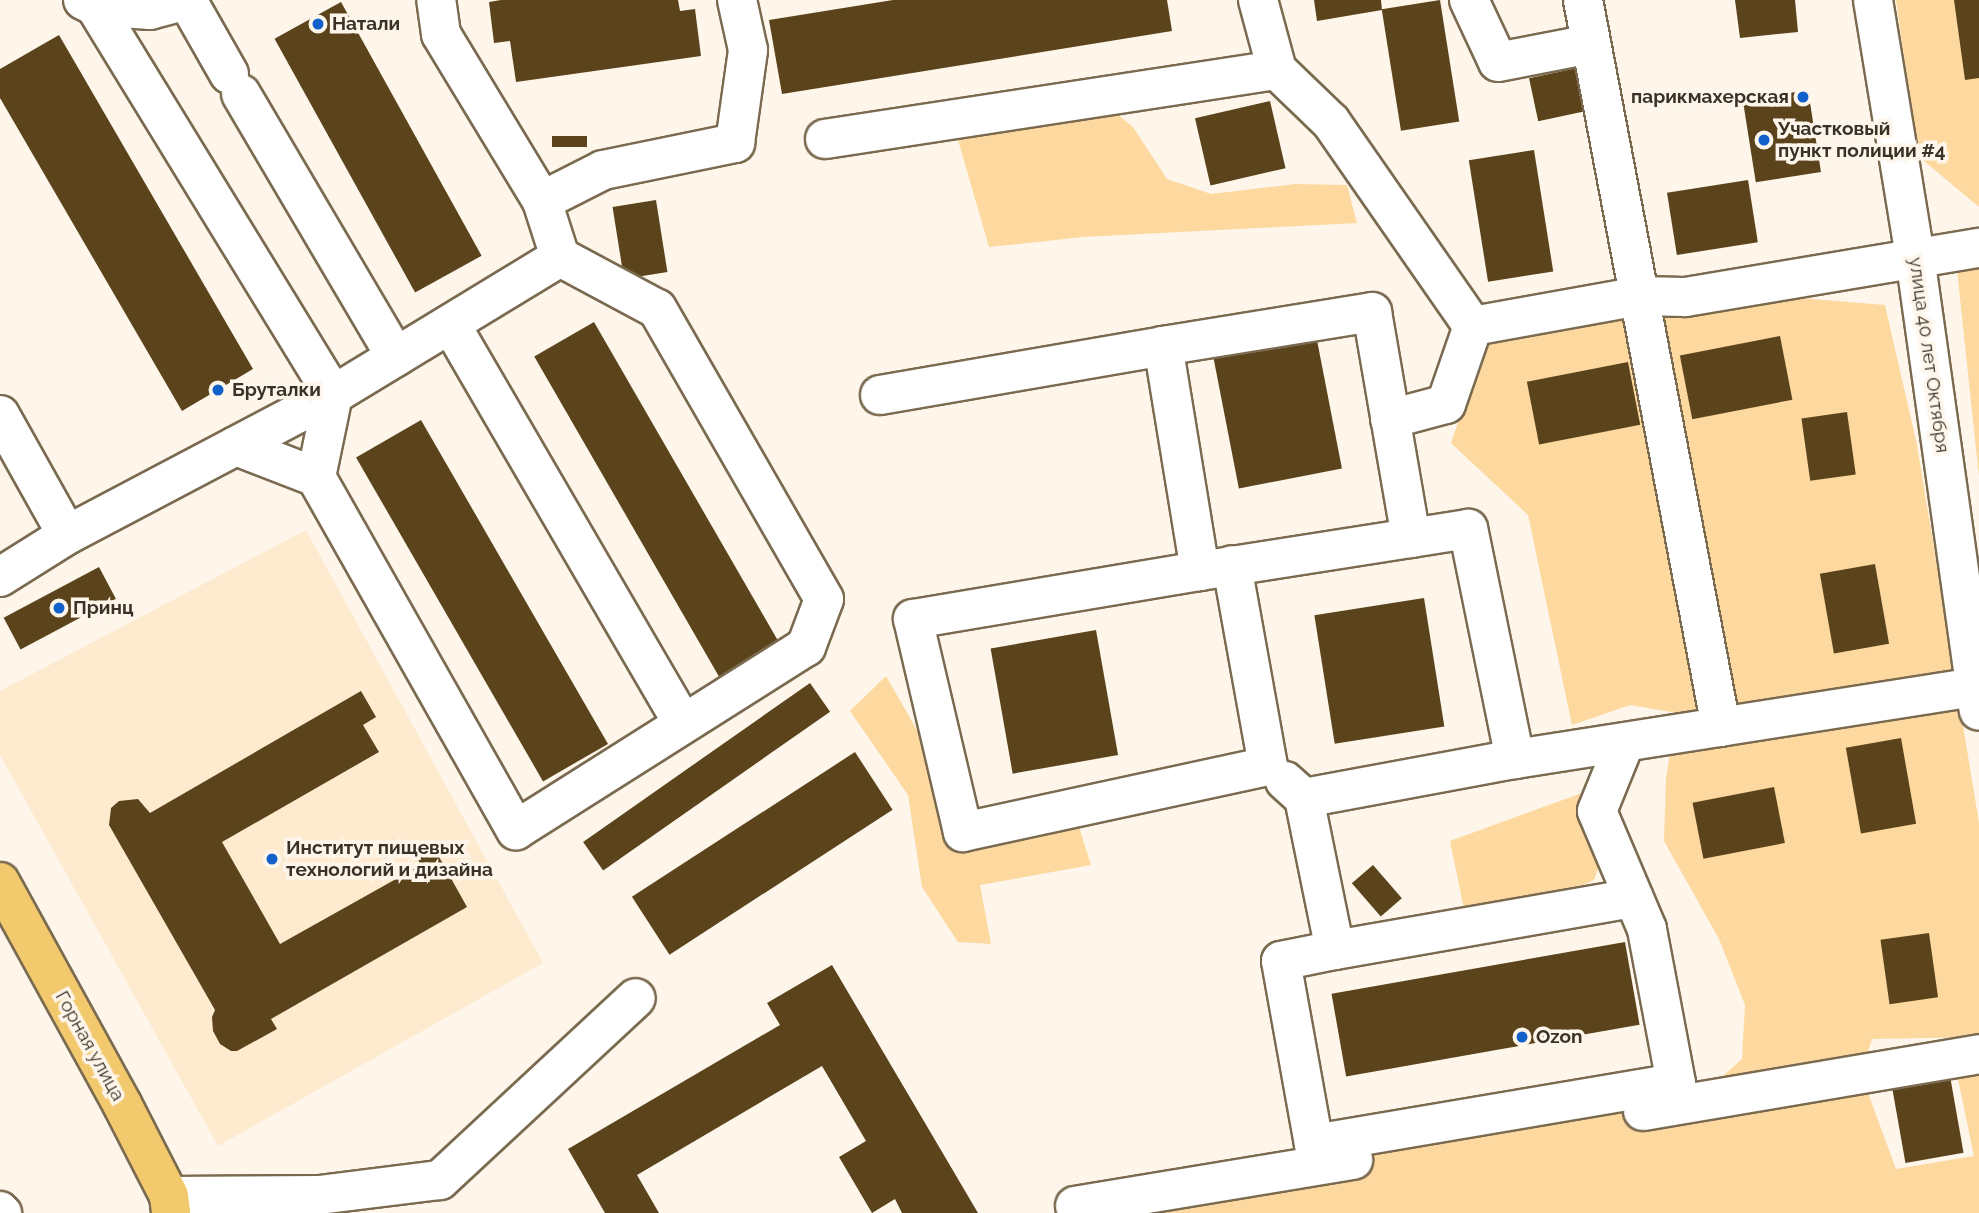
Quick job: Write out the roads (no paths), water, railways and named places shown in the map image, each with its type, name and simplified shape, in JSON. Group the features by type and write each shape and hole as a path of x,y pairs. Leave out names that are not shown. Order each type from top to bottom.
{"main road":[{"name":"Горная улица","path":"0,882 170,1205"}],"street":[{"path":"89,3 150,10 187,0 397,357"},
{"path":"236,446 316,477 516,830 682,722 806,647 824,599 657,309 560,257 542,201 441,34 436,0"},
{"path":"542,201 603,170 735,143 747,50 737,0"},
{"path":"1258,0 1277,70 1331,122 1473,326"},
{"path":"1469,0 1498,62 1591,44"},
{"path":"1583,0 1721,727"},
{"name":"улица 40 лет Октября","path":"1873,0 1915,257 1977,699"},
{"path":"89,3 333,395 316,477"},
{"path":"825,139 1277,70"},
{"path":"1473,326 1640,296 1685,297 1979,248"},
{"path":"0,577 67,535 333,395 560,257"},
{"path":"880,395 1372,312 1411,537"},
{"path":"451,325 682,722"},
{"path":"1390,419 1446,404 1473,326"},
{"path":"1163,346 1216,568 1268,766 1304,798 1335,950"},
{"path":"0,415 67,535"},
{"path":"1268,766 963,832 914,619 1468,529 1515,759"},
{"path":"1304,798 1515,759 1721,727 1977,699"},
{"path":"1625,742 1597,811 1647,929 1676,1083 1314,1144 1071,1198 1979,1054"},
{"path":"1314,1144 1281,961 1634,898"},
{"path":"170,1205 319,1204 440,1180 636,998"}],"place":[{"name":"Натали","path":"318,24"},
{"name":"парикмахерская","path":"1803,97"},
{"name":"Участковый пункт полиции #4","path":"1764,140"},
{"name":"Бруталки","path":"218,390"},
{"name":"Принц","path":"59,608"},
{"name":"Институт пищевых технологий и дизайна","path":"272,859"},
{"name":"Ozon","path":"1522,1037"}]}
